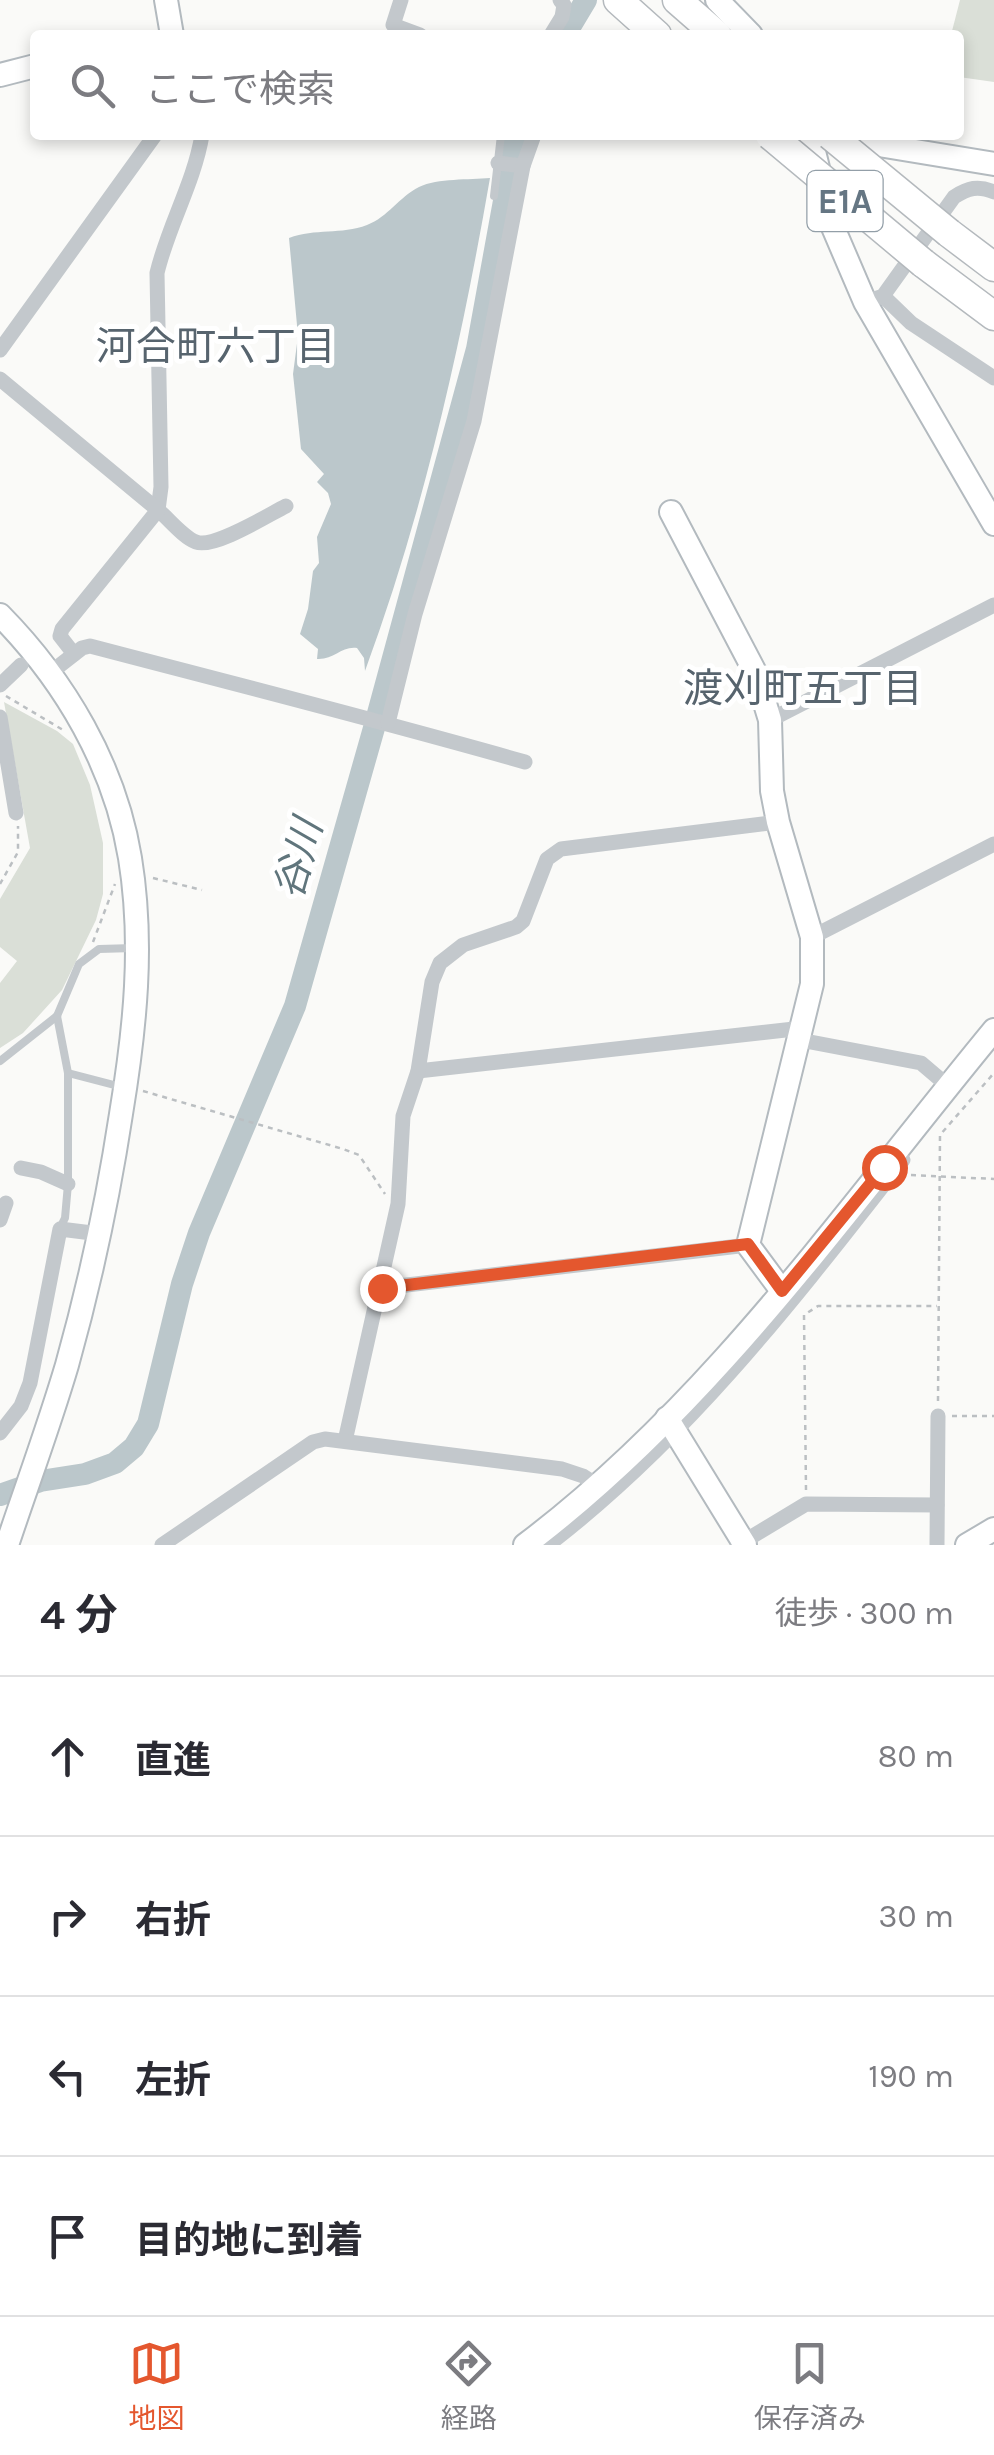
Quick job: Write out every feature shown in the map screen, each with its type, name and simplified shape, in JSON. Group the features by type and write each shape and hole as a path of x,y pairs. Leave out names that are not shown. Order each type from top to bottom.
{"highway":[{"path":"618,0 651,30"},
{"path":"677,0 711,30"},
{"name":"E1A","path":"776,140 923,263 994,316"},
{"name":"E1A","path":"836,140 949,233 994,264"}],"street":[{"path":"166,0 171,30"},
{"path":"401,0 392,25 406,30"},
{"path":"554,30 562,17 564,5 560,0"},
{"path":"717,0 746,30"},
{"path":"0,74 30,67"},
{"path":"0,350 151,140"},
{"path":"74,654 60,636 62,629 158,510 161,487 156,273 198,161 201,140"},
{"path":"380,721 474,421 520,166 532,140"},
{"path":"811,140 832,225 994,524"},
{"path":"850,140 994,164"},
{"path":"498,163 520,166"},
{"path":"874,299 954,197 968,188 984,187 994,192"},
{"path":"874,299 994,378"},
{"path":"0,379 196,542 222,539 286,506"},
{"path":"671,512 756,674 770,720 772,791 778,822 812,937 814,964 801,1034 748,1244"},
{"path":"770,720 994,605"},
{"path":"0,616 50,673 74,708 98,756 123,826 124,877 138,948 100,1234 66,1366 7,1545"},
{"path":"50,673 90,646 525,762"},
{"path":"0,689 22,665"},
{"path":"0,720 16,813"},
{"path":"345,1441 398,1204 403,1116 418,1072 432,982 440,963 463,944 523,921 547,859 561,849 778,822"},
{"path":"812,937 994,844"},
{"path":"548,1545 604,1502 994,1030"},
{"path":"418,1072 801,1034 921,1064 948,1086"},
{"path":"525,1545 718,1388 796,1298 994,1046"},
{"path":"21,1168 68,1184"},
{"path":"0,1220 6,1203"},
{"path":"0,1433 21,1406 30,1383 60,1229 100,1234"},
{"path":"382,1288 748,1244"},
{"path":"748,1244 782,1291"},
{"path":"0,1422 21,1406"},
{"path":"937,1545 938,1416"},
{"path":"670,1425 742,1544 806,1504 937,1505"},
{"path":"162,1545 314,1442 325,1439 562,1470 596,1485"}],"lane":[{"path":"494,196 500,140"},
{"path":"0,1061 57,1016 80,964 99,949 138,948"},
{"path":"57,1016 68,1074 68,1184 66,1218 60,1229"},
{"path":"68,1074 122,1086"}],"path":[{"path":"0,689 76,737"},
{"path":"0,884 18,852 16,813"},
{"path":"91,955 94,940 124,877 202,890"},
{"path":"994,1073 940,1135 938,1416 994,1416"},
{"path":"122,1086 358,1155 384,1194 398,1204"},
{"path":"938,1178 994,1178"},
{"path":"806,1504 804,1315 818,1306 938,1306"}],"shaded area":[{"path":"960,0 994,0 994,82 964,78 964,30 952,30"},
{"path":"490,178 439,427 405,550 365,671 364,658 357,648 317,659 318,649 300,634 313,571 319,563 317,537 331,504 328,493 317,482 324,474 301,449 293,374 298,336 289,238 367,225 427,184"},
{"path":"4,702 73,744 90,785 103,843 103,894 96,920 62,990 23,1033 0,1048 0,983 17,961 0,947 0,899 30,848"}],"waterway":[{"name":"谷川","path":"568,30 586,0"},
{"name":"谷川","path":"0,1495 115,1463 134,1447 148,1424 182,1284 199,1233 295,1006 477,349 515,140"}],"district":[{"name":"河合町六丁目","path":"216,346"},
{"name":"渡刈町五丁目","path":"803,688"}],"route":[{"path":"382,1288 748,1244 782,1291 884,1167"}]}
